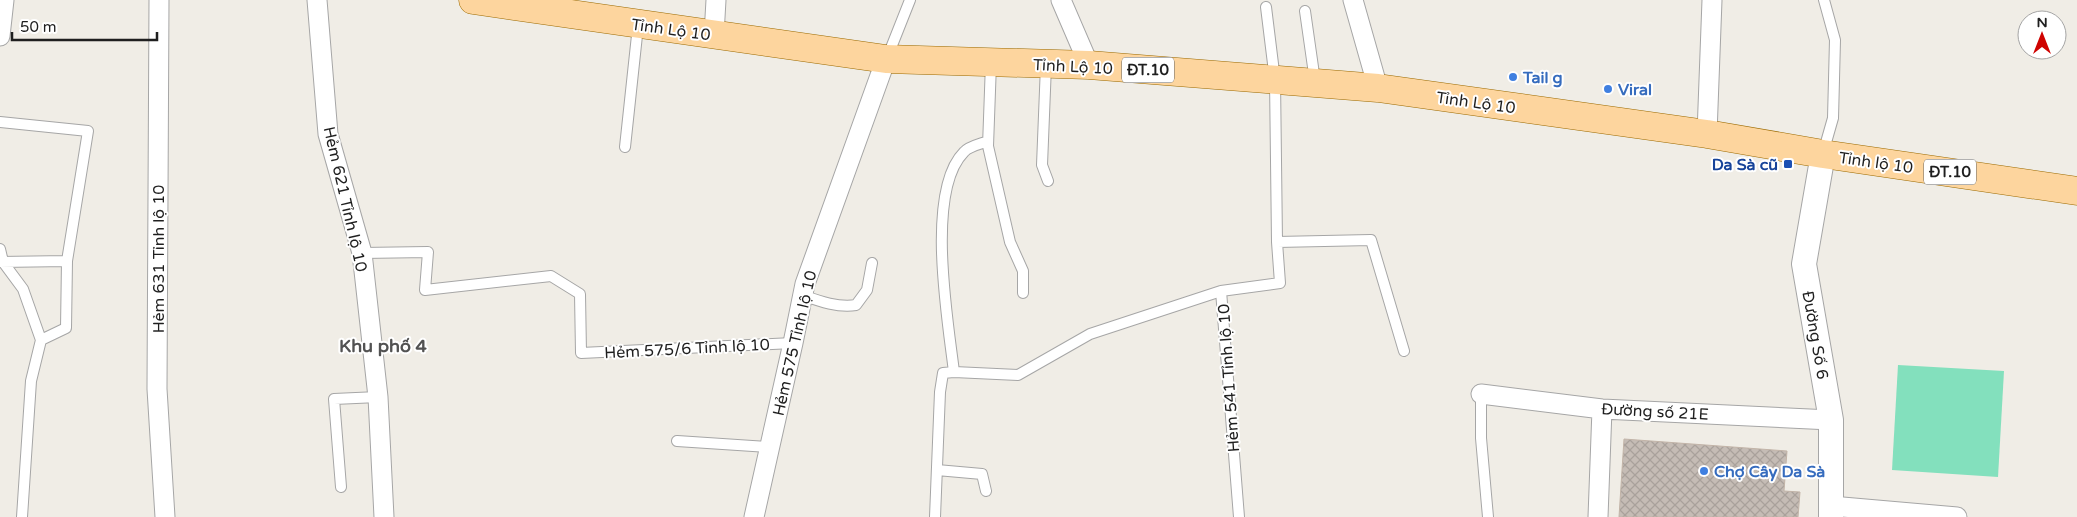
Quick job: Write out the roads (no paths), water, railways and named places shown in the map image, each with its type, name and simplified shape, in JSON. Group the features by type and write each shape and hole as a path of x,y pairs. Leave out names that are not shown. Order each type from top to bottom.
{"main road":[{"name":"Tỉnh Lộ 10","path":"472,0 886,59 1089,65 1378,88 1707,134 1823,154"},
{"name":"Tỉnh lộ 10","path":"1823,154 2076,186"}],"street":[{"path":"0,36 4,0"},
{"name":"Hẻm 631 Tỉnh lộ 10","path":"159,0 157,388 165,517"},
{"name":"Hẻm 621 Tỉnh lộ 10","path":"318,0 328,134 362,253 378,397 384,517"},
{"path":"714,35 716,0"},
{"path":"1061,0 1089,65"},
{"path":"1353,0 1378,88"},
{"path":"1707,134 1712,0"},
{"name":"Hẻm 575 Tỉnh lộ 10","path":"754,517 794,343 805,284 886,59"},
{"name":"Đường Số 6","path":"1823,154 1804,264 1830,420 1831,512"},
{"name":"Đường số 21E","path":"1481,394 1602,409 1830,420"},
{"path":"1598,517 1602,409"},
{"path":"1831,512 1957,517"}],"lane":[{"path":"886,59 910,0"},
{"path":"1823,154 1833,118 1835,40 1824,0"},
{"name":"Hẻm 541 Tỉnh lộ 10","path":"1239,517 1221,291 1280,283 1277,242 1275,80 1266,7"},
{"path":"1305,11 1316,82"},
{"path":"625,146 638,24"},
{"path":"991,62 988,141 1008,233 1023,271 1023,293"},
{"path":"1046,64 1042,165 1048,181"},
{"path":"0,122 88,131 67,261 66,328 42,340"},
{"path":"954,372 940,247 948,185 955,163 965,150 988,141"},
{"path":"1277,242 1371,240 1404,351"},
{"path":"0,249 2,262 23,289 42,340 31,382 22,517"},
{"name":"Hẻm 575/6 Tỉnh lộ 10","path":"362,253 428,252 425,290 551,276 580,294 581,353 794,343"},
{"path":"2,262 67,261"},
{"path":"802,296 826,303 856,305 867,290 872,263"},
{"path":"935,517 940,392 943,374 954,372 1018,375 1090,334 1221,291"},
{"path":"1481,394 1481,438 1488,517"},
{"path":"342,487 334,399 378,397"},
{"path":"677,441 769,447"},
{"path":"937,470 982,474 986,491"}],"place":[{"name":"Tail g","path":"1513,77"},
{"name":"Viral","path":"1608,89"},
{"name":"Da Sà cũ","path":"1788,164"},
{"name":"Chợ Cây Da Sà","path":"1704,471"}],"district":[{"name":"Khu phố 4","path":"383,346"}]}
